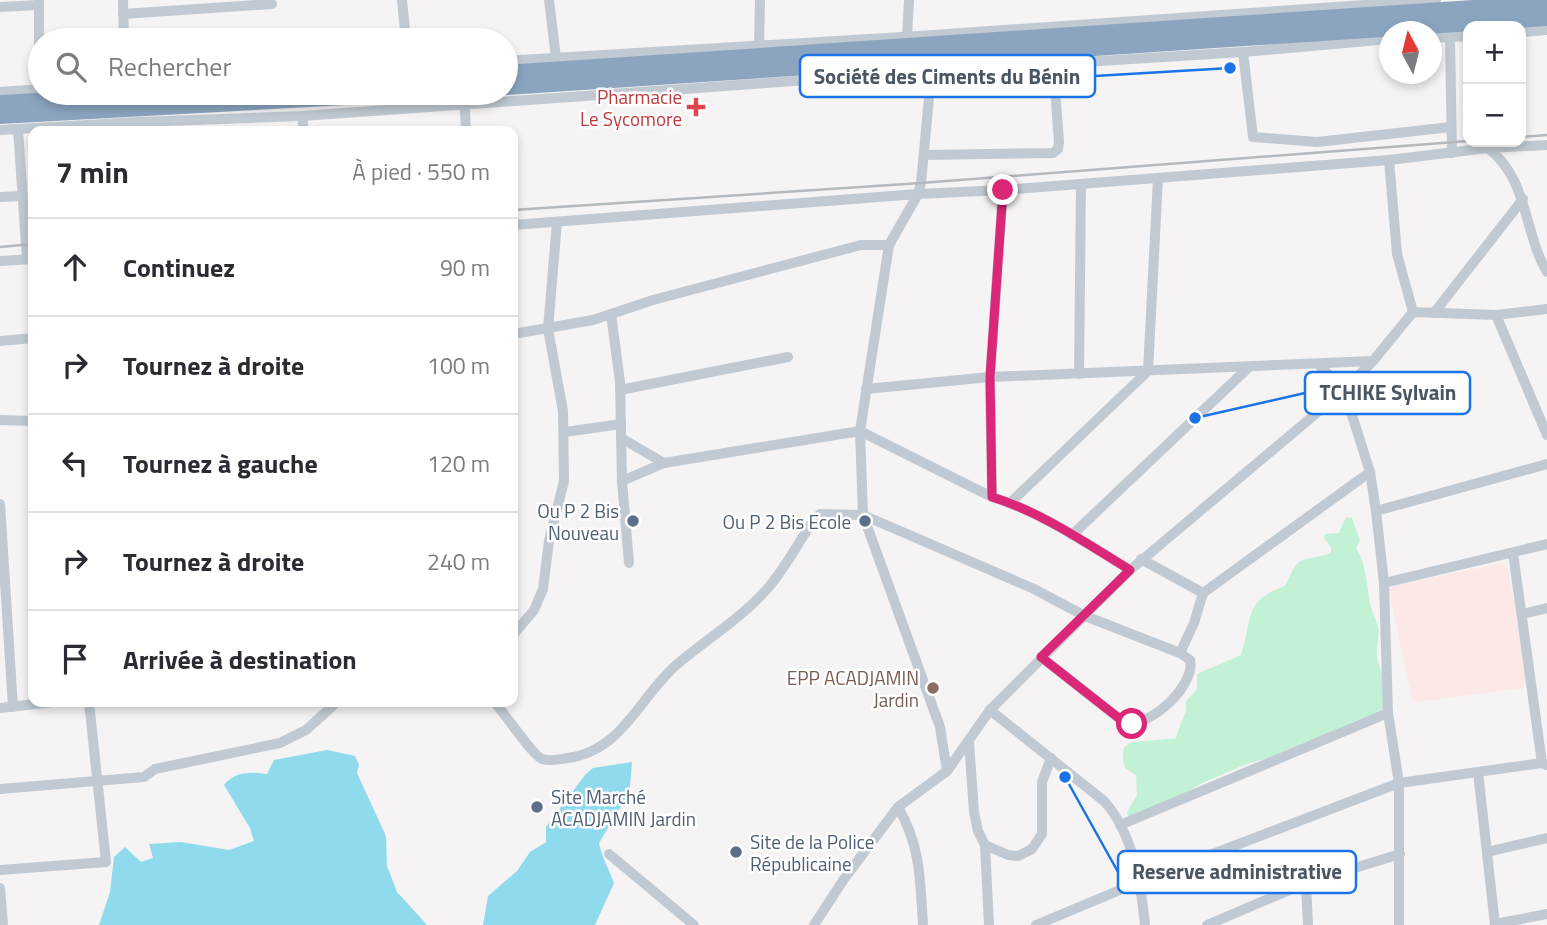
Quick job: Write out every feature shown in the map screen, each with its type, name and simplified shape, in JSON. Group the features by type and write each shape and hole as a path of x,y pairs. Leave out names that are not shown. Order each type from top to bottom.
{"highway":[{"path":"1445,19 1547,3"},
{"path":"518,86 932,66 1403,13"},
{"path":"518,72 1403,13 1445,19 1547,18"},
{"path":"0,103 28,101"},
{"path":"0,117 209,105"}],"street":[{"path":"122,0 124,28"},
{"path":"402,0 405,28"},
{"path":"549,0 556,58"},
{"path":"759,45 760,0"},
{"path":"907,37 909,0"},
{"path":"0,7 38,2 39,28"},
{"path":"123,14 272,4"},
{"path":"518,60 907,37 1403,13"},
{"path":"1445,19 1463,32"},
{"path":"1445,19 1452,153"},
{"path":"1526,32 1547,30"},
{"path":"518,95 932,66 1053,63 1243,52 1379,40"},
{"path":"1243,52 1253,136 1317,142 1451,127"},
{"path":"924,155 1054,153 1059,142 1053,63"},
{"path":"932,66 918,194 889,245 860,431 863,515 940,727 947,771"},
{"path":"0,92 28,91"},
{"path":"84,126 302,116 407,105"},
{"path":"464,105 466,126"},
{"path":"302,116 303,126"},
{"path":"18,129 28,243"},
{"path":"0,130 28,129"},
{"path":"518,225 1081,184 1547,145"},
{"path":"1489,148 1503,159 1523,199 1538,257 1547,271"},
{"path":"1389,160 1397,254 1413,312"},
{"path":"1010,503 1148,371 1158,178"},
{"path":"1079,374 1081,184"},
{"path":"992,497 990,377 1003,190"},
{"path":"0,197 22,196"},
{"path":"1434,313 1523,199"},
{"path":"518,629 534,610 543,589 549,541 563,490 565,432 561,393 548,329 557,222"},
{"path":"518,333 611,314 653,300 861,245 889,245"},
{"path":"0,261 28,259"},
{"path":"1413,312 1496,315 1547,309"},
{"path":"814,925 844,879 898,807 947,771 990,709 1141,559 1344,390 1373,361 1413,312"},
{"path":"611,314 620,390 622,481 629,563"},
{"path":"1496,315 1547,435"},
{"path":"0,341 28,338"},
{"path":"620,390 788,357"},
{"path":"866,389 990,377 1373,361"},
{"path":"1318,364 1344,390 1370,472 1376,511 1384,583 1388,713 1399,783 1399,925"},
{"path":"1072,535 1250,367"},
{"path":"0,420 28,421"},
{"path":"565,432 621,424"},
{"path":"622,481 664,463 860,431 992,497 1010,503 1072,535 1130,570"},
{"path":"621,438 664,463"},
{"path":"1376,511 1547,464"},
{"path":"1180,653 1194,623 1203,593 1370,472"},
{"path":"0,504 4,626 13,707"},
{"path":"499,707 531,751 541,759 562,759 591,752 619,733 657,684 675,666 767,589 820,514 863,515 1032,588 1085,616 1180,653 1190,660 1191,669 1180,688 1154,716 1132,724 1125,723 1041,657"},
{"path":"1384,583 1547,544"},
{"path":"1036,925 1139,882 1399,783 1544,759 1513,553"},
{"path":"1141,559 1203,593"},
{"path":"1522,614 1547,608"},
{"path":"0,708 28,705"},
{"path":"0,870 106,862 90,707"},
{"path":"0,789 144,777 155,769 280,743 306,730 331,707"},
{"path":"990,709 1114,812 1121,825 1139,882 1145,925"},
{"path":"1121,825 1388,713"},
{"path":"969,741 974,812 978,831 985,845 989,925"},
{"path":"985,845 1008,855 1018,856 1038,844 1042,834 1042,782 1051,758"},
{"path":"1478,772 1495,925 1547,914"},
{"path":"898,807 911,831 918,857 923,925"},
{"path":"1487,852 1547,838"},
{"path":"609,854 694,925"},
{"path":"1206,925 1306,883 1400,854"},
{"path":"1306,883 1308,925"},
{"path":"0,888 4,925"}],"shaded area":[{"path":"1502,563 1508,568 1527,683 1522,688 1416,702 1412,699 1389,591 1393,586"}],"green space":[{"path":"1346,517 1352,518 1360,540 1356,549 1362,560 1379,635 1377,659 1385,684 1383,709 1318,741 1305,742 1200,784 1181,797 1129,819 1127,812 1137,795 1136,775 1125,768 1123,755 1126,746 1133,742 1175,739 1186,711 1186,701 1197,689 1197,674 1241,655 1255,605 1271,592 1285,586 1300,561 1331,552 1331,547 1324,538 1325,534 1339,533"}],"water":[{"path":"327,750 355,756 359,765 357,773 386,836 387,866 397,892 427,925 99,925 110,892 114,857 125,847 141,862 153,858 149,844 181,842 229,850 254,841 250,828 224,785 239,775 267,774 274,760"},
{"path":"632,762 626,798 599,843 614,883 595,925 483,925 488,896 517,871 530,852 546,842 546,827 585,775 593,768"}],"railway":[{"path":"1526,137 1547,135"},
{"path":"518,210 921,183 1463,141"},
{"path":"0,247 28,244"}],"place":[{"name":"Société des Ciments du Bénin","path":"1230,68"},
{"name":"Pharmacie Le Sycomore","path":"696,107"},
{"name":"TCHIKE Sylvain","path":"1195,418"},
{"name":"Ou P 2 Bis Nouveau","path":"633,521"},
{"name":"Ou P 2 Bis Ecole","path":"865,521"},
{"name":"EPP ACADJAMIN Jardin","path":"933,688"},
{"name":"Reserve administrative","path":"1065,777"},
{"name":"Site Marché ACADJAMIN Jardin","path":"537,807"},
{"name":"Site de la Police Républicaine","path":"736,852"}],"route":[{"path":"1003,190 990,377 992,497 1010,503 1072,535 1130,570 1041,657 1125,723 1132,724"}]}
